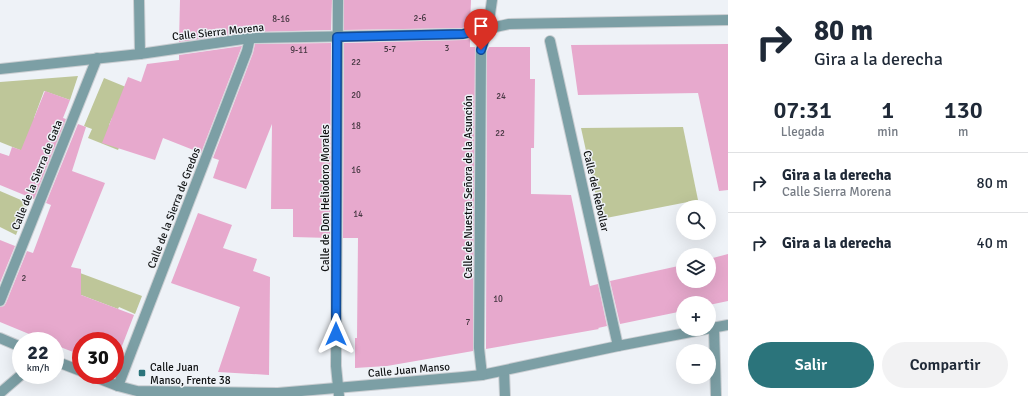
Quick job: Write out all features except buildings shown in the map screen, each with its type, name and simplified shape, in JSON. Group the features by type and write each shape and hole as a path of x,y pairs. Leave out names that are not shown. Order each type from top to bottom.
{"street":[{"path":"139,0 140,54"},
{"name":"Calle de Don Heliodoro Morales","path":"338,0 336,366 338,392"},
{"name":"Calle de Nuestra Señora de la Asunción","path":"482,375 479,348 481,50 488,28 492,0"},
{"name":"Calle Sierra Morena","path":"0,69 140,54 250,38 463,34 509,24 728,20"},
{"name":"Calle de la Sierra de Gredos","path":"118,386 247,51 250,38"},
{"name":"Calle del Rebollar","path":"550,42 618,346"},
{"name":"Calle de la Sierra de Gata","path":"0,301 97,58"},
{"name":"Calle Juan Manso","path":"716,328 728,325"},
{"name":"Calle Juan Manso","path":"113,384 137,391 278,393 338,392 482,375 618,346 676,336"},
{"path":"714,336 716,396"},
{"path":"0,338 12,343"},
{"path":"504,371 505,396"},
{"path":"0,393 12,383"}],"green space":[{"path":"78,76 70,100 44,91 34,118 42,122 45,160 0,142 0,82"},
{"path":"104,78 160,101 147,132 112,118 109,125 126,132 118,150 88,138 92,129 84,126"},
{"path":"683,127 698,200 676,200 676,204 601,219 581,128"},
{"path":"0,191 28,203 16,235 0,227"},
{"path":"80,273 142,296 135,314 68,290"}],"place":[{"name":"Calle Juan Manso, Frente 38","path":"142,373"}],"route":[{"path":"336,334 337,37 463,34 488,28 481,50"}]}
